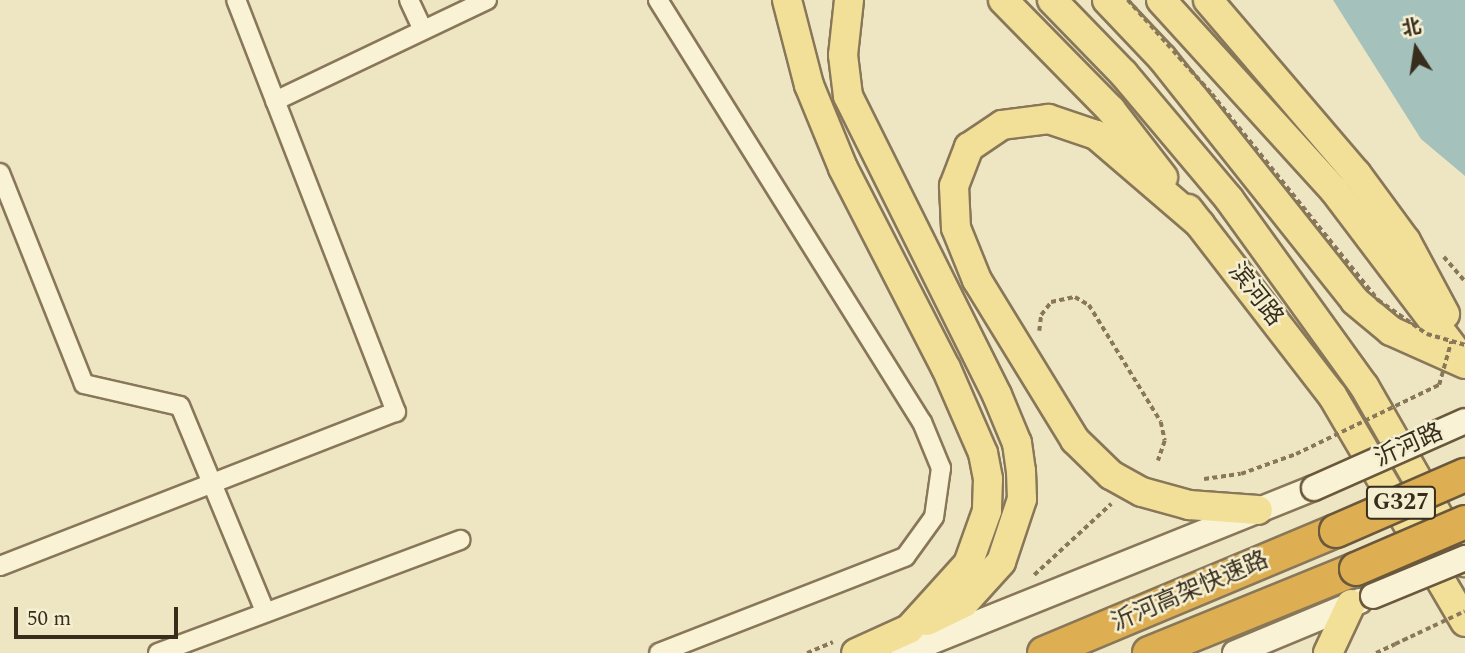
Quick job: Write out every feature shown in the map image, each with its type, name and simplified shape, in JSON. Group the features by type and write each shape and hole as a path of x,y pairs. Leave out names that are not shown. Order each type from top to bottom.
{"highway":[{"name":"沂河高架快速路","path":"1044,653 1465,475"},
{"name":"沂河高架快速路","path":"1149,653 1465,522"}],"main road":[{"path":"787,0 810,85 843,168 984,453 987,511 979,542 951,586 906,641"},
{"path":"849,0 843,55 848,96 997,395 1017,443 1022,499 1001,562 964,603 906,641 856,653"},
{"name":"滨河路","path":"1003,0 1111,110 1332,395 1465,622"},
{"name":"滨河路","path":"1052,0 1123,73 1229,198 1364,386 1465,560"},
{"path":"1107,0 1162,58 1355,301 1391,331 1462,353"},
{"path":"1161,0 1334,190 1462,353"},
{"path":"1208,0 1392,222 1462,353"},
{"path":"1200,224 1096,135 1049,119 1002,125 969,147 954,186 956,228 977,280 1075,440 1111,475 1142,492 1189,505 1258,510"},
{"name":"沂河路","path":"906,641 1314,488 1465,421"},
{"path":"1235,653 1465,560"},
{"path":"1328,653 1362,600"}],"street":[{"path":"0,566 396,412 236,0"},
{"path":"409,0 423,30"},
{"path":"275,101 487,0"},
{"path":"658,0 922,422 941,468 934,516 905,556 659,653"},
{"path":"0,173 84,384 180,406 265,611"},
{"path":"159,653 265,611 461,540"}],"path":[{"path":"1128,0 1212,94 1378,300 1409,325 1462,353 1439,385 1296,454 1241,474 1191,479"},
{"path":"1041,339 1041,315 1051,302 1075,297 1089,305 1161,422 1165,441 1158,461"},
{"path":"1027,581 1119,497"},
{"path":"1376,653 1465,611"}],"water":[{"path":"1333,0 1465,0 1465,176 1421,139"}]}
